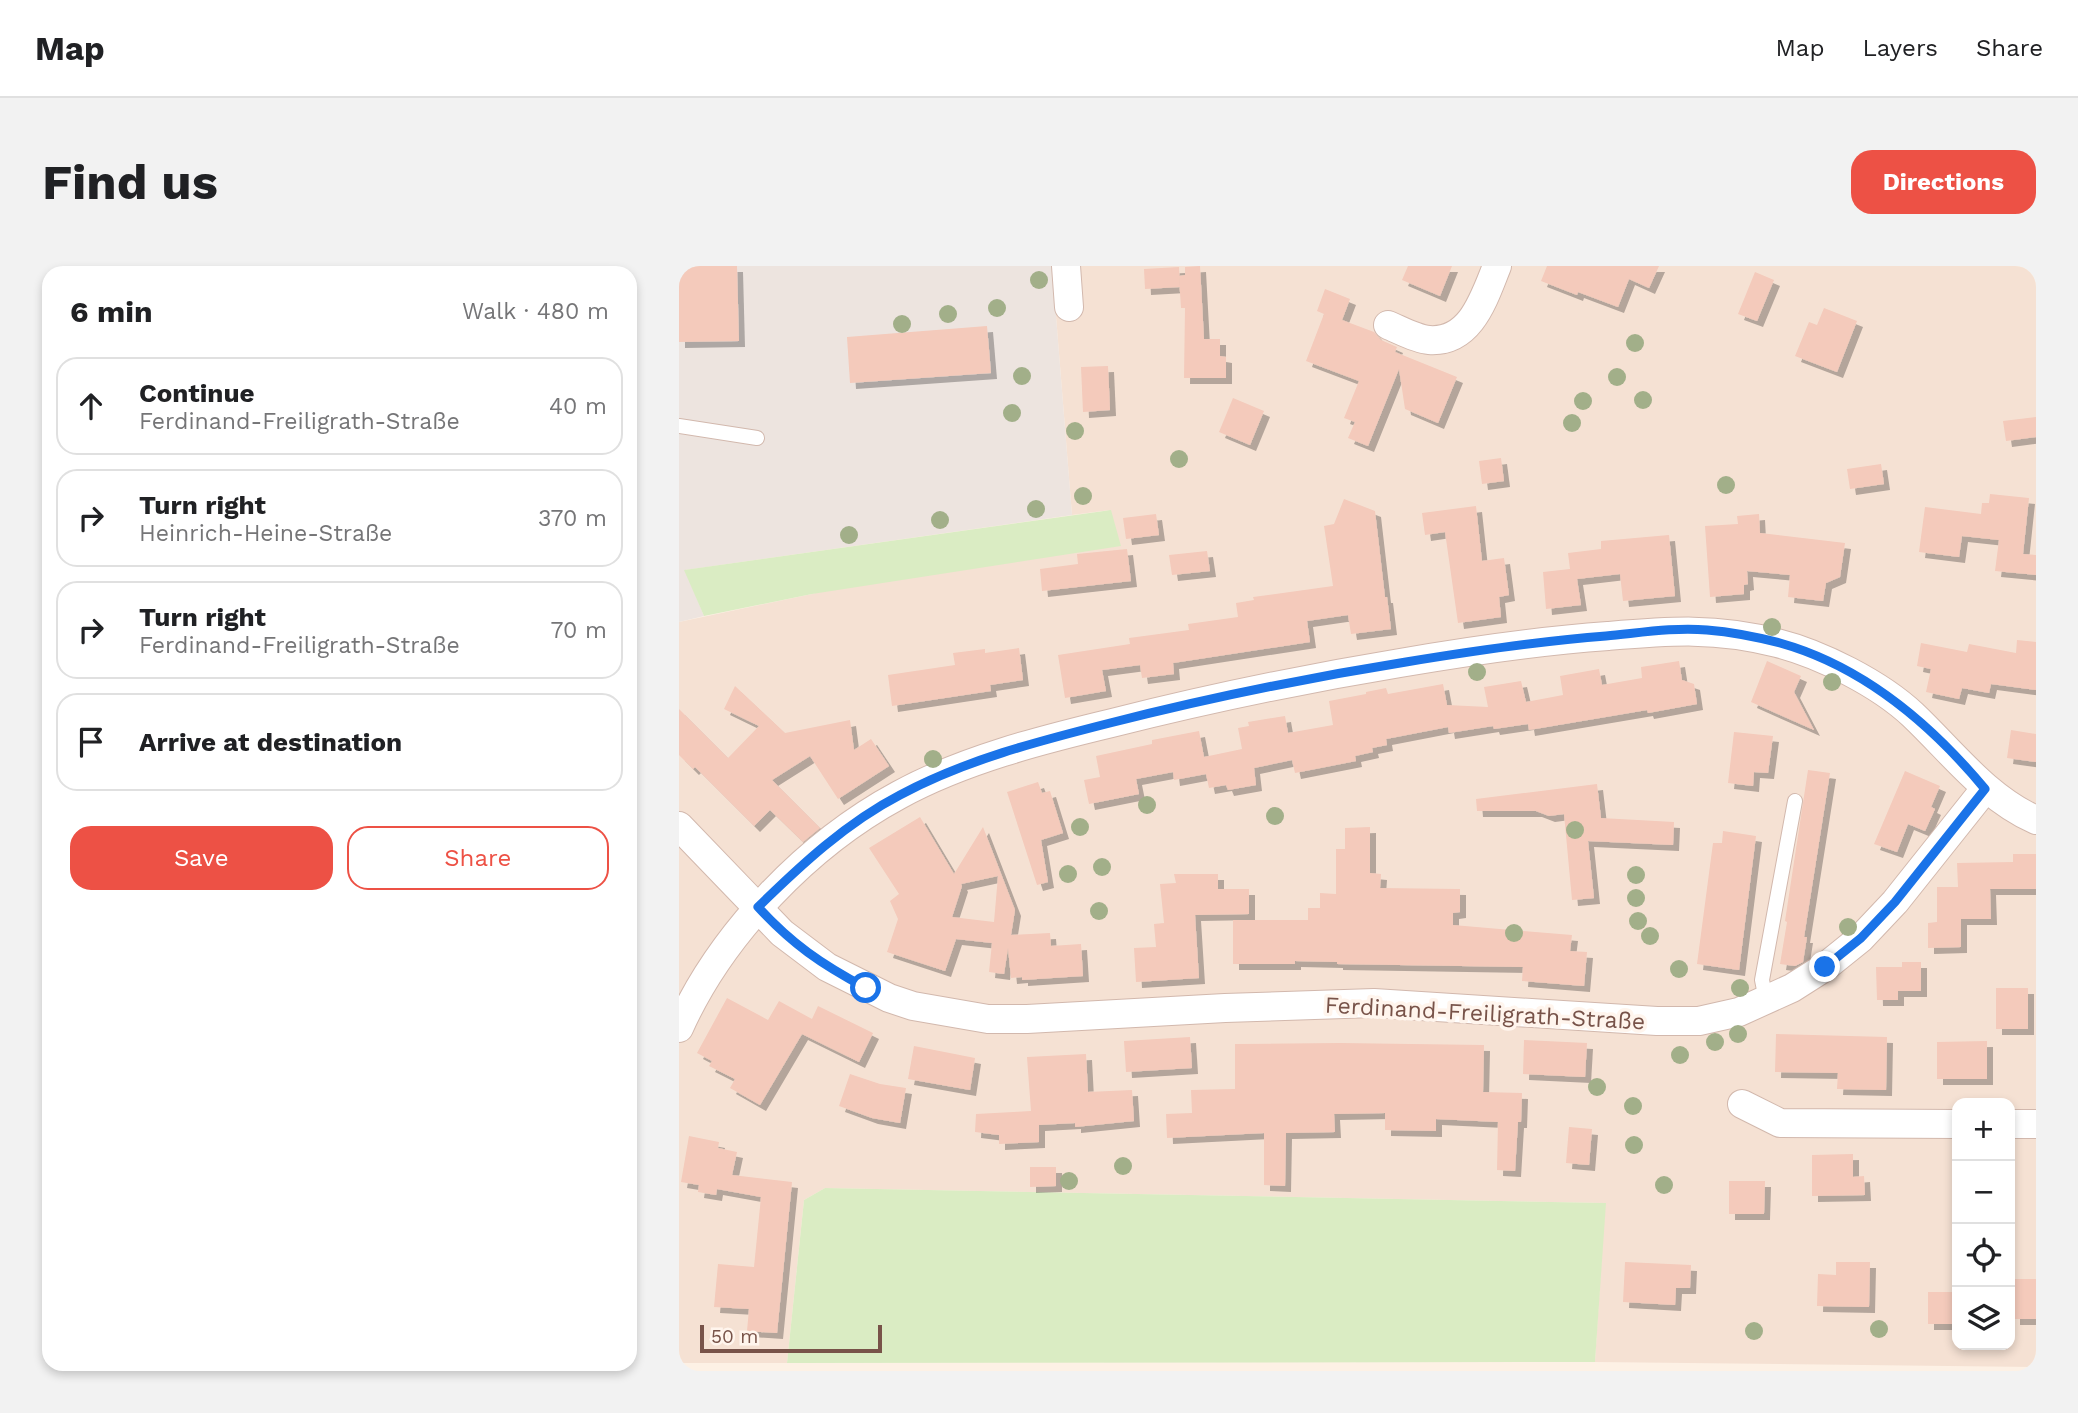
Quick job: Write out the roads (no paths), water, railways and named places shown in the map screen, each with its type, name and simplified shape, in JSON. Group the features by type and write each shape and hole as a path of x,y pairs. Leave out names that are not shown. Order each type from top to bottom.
{"street":[{"path":"1066,266 1069,307"},
{"path":"1388,325 1427,340 1450,338 1475,316 1497,266"},
{"path":"679,1028 706,977 758,907 800,866 839,834 898,795 969,765 1051,738 1196,701 1338,673 1488,648 1674,630 1706,630 1780,643 1816,655 1897,701 1970,771 1985,789 2019,813 2036,820"},
{"name":"Ferdinand-Freiligrath-Straße","path":"679,827 782,933 827,967 866,988 913,1006 988,1019 1027,1019 1374,1003 1657,1021 1699,1021 1739,1012 1792,988 1861,938 1895,902 1985,789"},
{"path":"1742,1104 1780,1123 1952,1124"},
{"path":"2015,1124 2036,1124"}],"lane":[{"path":"679,426 757,438"},
{"path":"1766,1000 1762,980 1795,801"}]}
